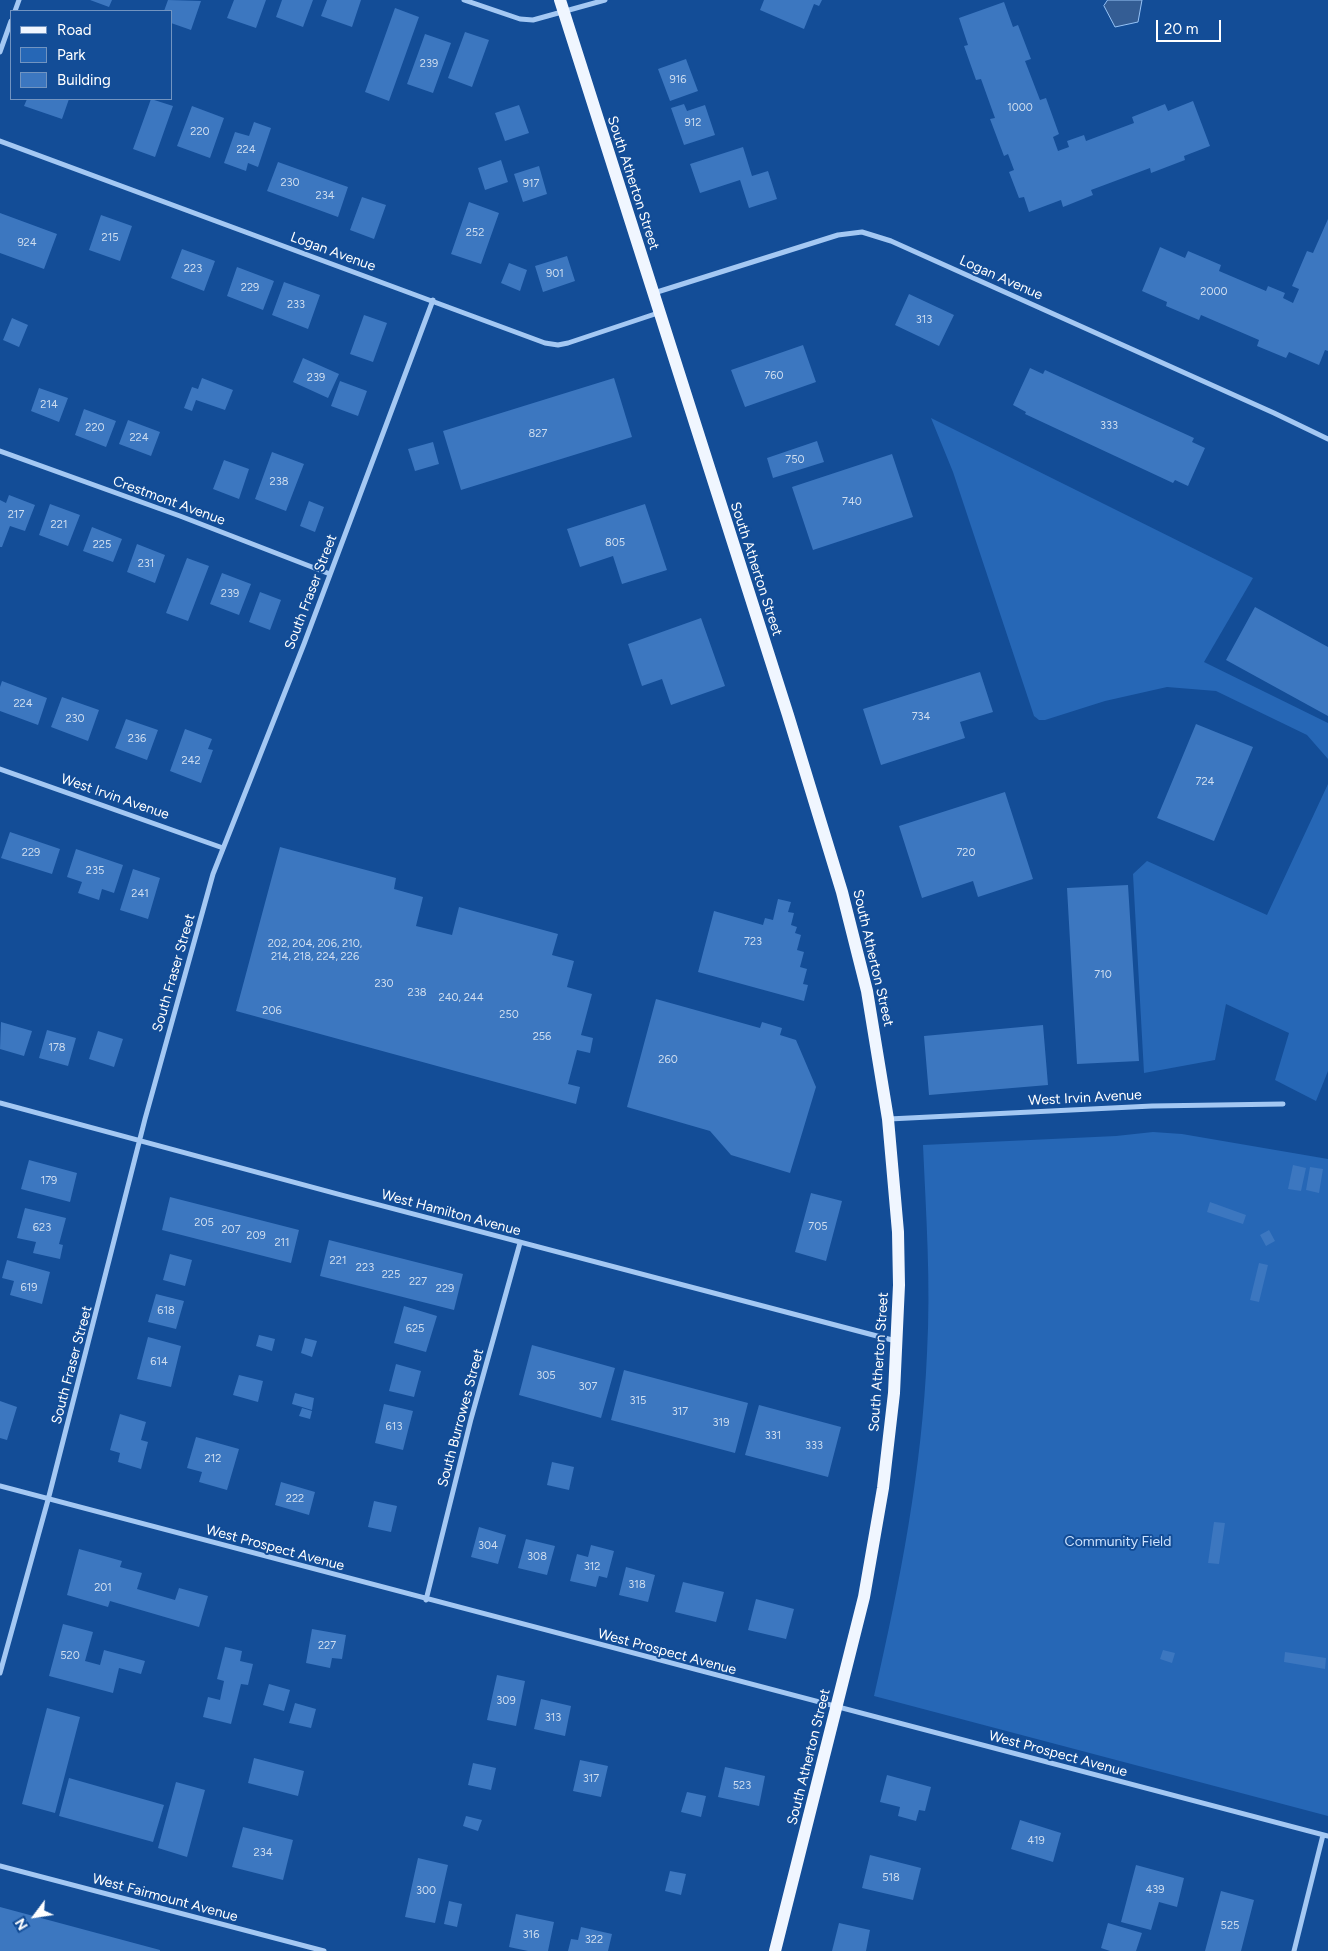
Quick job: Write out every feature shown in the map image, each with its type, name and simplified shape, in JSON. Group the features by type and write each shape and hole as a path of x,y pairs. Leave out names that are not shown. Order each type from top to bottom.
{"main road":[{"name":"South Atherton Street","path":"560,0 788,715 842,892 868,991 888,1119 898,1232 898,1341 888,1450 878,1526 864,1597 775,1951"}],"street":[{"path":"464,0 520,19 534,20 605,0"},
{"path":"0,52 10,23"},
{"name":"Logan Avenue","path":"0,141 546,343 558,345 568,343 659,312"},
{"name":"Logan Avenue","path":"653,293 838,235 862,232 916,252 1274,413 1328,440"},
{"name":"South Fraser Street","path":"0,1673 48,1500 140,1141 207,898 223,848 304,644 433,300"},
{"name":"Crestmont Avenue","path":"0,451 180,516 330,574"},
{"name":"West Irvin Avenue","path":"0,769 223,848"},
{"name":"West Hamilton Avenue","path":"0,1103 331,1193 898,1341"},
{"name":"West Irvin Avenue","path":"888,1119 1152,1106 1283,1104"},
{"name":"South Burrowes Street","path":"426,1600 471,1419 520,1243"},
{"name":"West Prospect Avenue","path":"0,1486 426,1600 1326,1836"},
{"path":"1294,1951 1326,1836"},
{"name":"West Fairmount Avenue","path":"0,1866 324,1951"}],"green space":[{"path":"931,418 1253,578 1204,662 1328,723 1328,759 1307,735 1216,691 1167,687 1105,701 1045,720 1039,720 1034,716 953,472"},
{"path":"1328,784 1328,1071 1316,1101 1275,1080 1289,1033 1226,1004 1215,1060 1144,1073 1133,874 1147,861 1267,915"},
{"name":"Community Field","path":"1153,1132 1182,1134 1328,1159 1328,1816 874,1696 901,1568 915,1483 924,1397 927,1353 928,1249 923,1145 1116,1136"}],"shaded area":[{"path":"1108,0 1142,0 1138,22 1115,27 1104,6"}],"building":[{"path":"90,0 112,0 109,7"},
{"path":"168,0 201,1 191,30 172,23 172,10 164,10"},
{"path":"234,0 266,0 256,28 227,18"},
{"path":"282,0 313,0 303,27 276,17"},
{"path":"327,0 361,0 352,27 321,16"},
{"path":"764,0 822,0 819,6 814,4 804,29 760,10"},
{"path":"1004,2 1013,27 1018,25 1031,59 1025,61 1040,100 1046,98 1059,134 1053,137 1058,151 1069,147 1067,141 1084,135 1086,141 1134,123 1132,117 1165,104 1168,111 1193,101 1210,146 1184,156 1185,160 1151,173 1150,168 1091,190 1093,195 1063,207 1061,200 1029,212 1024,197 1019,198 1009,172 1014,170 1008,154 1004,156 990,119 995,118 981,79 976,80 964,46 968,45 959,18"},
{"path":"395,8 419,17 389,101 365,92"},
{"path":"465,32 489,40 472,87 448,78"},
{"path":"425,34 451,43 433,93 407,84"},
{"path":"686,59 698,91 670,101 658,69"},
{"path":"27,100 69,100 62,119 24,106"},
{"path":"151,100 173,106 155,157 133,149"},
{"path":"684,104 687,111 705,105 715,135 684,145 671,108"},
{"path":"519,105 529,133 505,141 495,113"},
{"path":"192,106 224,118 210,158 177,146"},
{"path":"254,122 271,128 258,167 248,163 246,171 224,163 235,132 249,136"},
{"path":"743,147 752,176 768,171 777,199 749,208 740,180 700,193 690,164"},
{"path":"501,160 508,182 485,190 478,168"},
{"path":"278,162 348,187 338,217 267,191"},
{"path":"539,166 547,194 523,202 514,174"},
{"path":"362,197 386,205 374,239 350,230"},
{"path":"469,202 499,213 481,264 451,254"},
{"path":"0,213 57,234 44,269 0,253"},
{"path":"101,215 132,226 120,261 89,250"},
{"path":"1328,219 1328,351 1325,350 1319,365 1289,352 1286,358 1257,346 1259,340 1201,315 1199,320 1166,306 1167,302 1142,291 1160,247 1185,258 1188,251 1221,265 1219,271 1266,291 1268,286 1285,293 1283,298 1293,303 1299,289 1292,286 1307,251 1313,253"},
{"path":"182,249 215,261 204,291 171,278"},
{"path":"567,256 575,281 543,292 535,266"},
{"path":"509,263 527,270 520,291 501,283"},
{"path":"237,267 274,281 263,310 227,296"},
{"path":"284,282 320,295 308,329 272,315"},
{"path":"909,294 954,315 939,346 895,325"},
{"path":"364,315 387,323 373,362 350,354"},
{"path":"12,318 28,325 19,347 3,340"},
{"path":"803,345 816,382 745,407 731,370"},
{"path":"303,358 339,374 328,398 293,382"},
{"path":"1030,368 1043,374 1045,370 1194,438 1192,442 1205,448 1188,486 1175,480 1173,483 1025,414 1026,412 1013,405"},
{"path":"202,378 233,390 225,410 196,400 192,411 184,408 192,387 198,389"},
{"path":"614,378 632,437 461,490 443,431"},
{"path":"340,381 367,391 358,416 331,406"},
{"path":"39,388 68,398 59,422 31,411"},
{"path":"84,409 116,421 106,447 75,435"},
{"path":"128,420 160,432 151,456 119,444"},
{"path":"817,441 824,462 773,478 767,458"},
{"path":"433,442 439,464 415,471 408,449"},
{"path":"272,452 304,464 286,511 255,499"},
{"path":"892,454 913,517 813,550 792,487"},
{"path":"224,460 249,469 239,499 213,489"},
{"path":"9,495 35,505 25,531 10,526 2,547 0,547 0,500 6,503"},
{"path":"309,501 324,507 315,532 300,526"},
{"path":"50,504 80,515 68,546 39,535"},
{"path":"645,504 667,570 622,584 613,556 580,567 567,529"},
{"path":"92,527 122,539 113,562 83,551"},
{"path":"137,544 165,555 155,583 127,572"},
{"path":"187,558 209,566 188,621 166,613"},
{"path":"222,573 251,584 239,615 210,604"},
{"path":"260,592 281,600 270,630 249,622"},
{"path":"1255,607 1328,647 1328,716 1226,660"},
{"path":"701,618 725,686 671,705 662,679 642,686 628,644"},
{"path":"980,672 993,712 960,722 965,738 881,765 863,709"},
{"path":"2,681 47,698 38,725 0,711 0,687"},
{"path":"62,697 99,710 88,741 51,727"},
{"path":"126,719 158,730 147,760 115,748"},
{"path":"1196,724 1253,747 1214,841 1157,818"},
{"path":"185,729 212,739 208,749 213,750 201,783 170,771"},
{"path":"1005,792 1033,879 978,897 973,881 922,898 899,826"},
{"path":"10,832 60,849 52,874 1,858"},
{"path":"280,847 396,878 394,889 423,897 416,926 452,935 459,907 558,934 552,955 574,961 567,987 592,994 581,1035 593,1038 590,1053 577,1050 568,1084 580,1087 576,1104 236,1011"},
{"path":"76,849 123,865 114,893 102,889 99,900 78,893 82,882 67,877"},
{"path":"133,869 160,878 148,919 120,910"},
{"path":"1128,885 1139,1061 1077,1064 1067,888"},
{"path":"778,899 791,902 788,912 794,913 791,925 797,927 795,933 801,935 797,950 804,952 800,967 807,969 803,984 808,985 804,1001 698,972 714,911 763,925 765,918 773,920"},
{"path":"656,999 760,1028 762,1022 782,1028 780,1035 796,1040 816,1087 790,1173 731,1155 710,1131 627,1107"},
{"path":"1,1022 32,1031 24,1056 0,1049"},
{"path":"1043,1025 1048,1085 929,1095 924,1036"},
{"path":"47,1030 76,1038 68,1066 39,1058"},
{"path":"98,1031 123,1039 114,1067 89,1059"},
{"path":"29,1160 77,1173 70,1202 21,1189"},
{"path":"1293,1165 1306,1168 1301,1191 1288,1189"},
{"path":"1310,1167 1323,1169 1319,1193 1306,1190"},
{"path":"811,1193 842,1201 826,1261 795,1252"},
{"path":"170,1197 299,1230 291,1263 162,1230"},
{"path":"1210,1202 1246,1215 1243,1224 1207,1212"},
{"path":"25,1208 66,1218 59,1244 63,1245 60,1259 33,1253 36,1242 17,1238"},
{"path":"1269,1230 1275,1241 1266,1246 1260,1235"},
{"path":"329,1240 463,1274 454,1310 320,1276"},
{"path":"170,1254 192,1260 185,1286 163,1280"},
{"path":"7,1260 50,1272 42,1304 10,1295 14,1281 2,1278"},
{"path":"1259,1263 1268,1265 1259,1302 1250,1300"},
{"path":"156,1294 184,1301 176,1329 148,1322"},
{"path":"404,1306 437,1316 426,1352 394,1343"},
{"path":"259,1335 275,1339 272,1351 256,1346"},
{"path":"148,1337 181,1346 171,1387 137,1379"},
{"path":"305,1338 317,1341 312,1357 301,1353"},
{"path":"532,1345 615,1368 601,1418 519,1395"},
{"path":"396,1364 421,1371 414,1397 389,1391"},
{"path":"624,1370 748,1403 735,1453 611,1420"},
{"path":"239,1375 263,1381 258,1402 233,1395"},
{"path":"295,1393 314,1398 312,1410 292,1404"},
{"path":"0,1401 17,1407 7,1440 0,1438"},
{"path":"384,1404 413,1411 403,1450 375,1443"},
{"path":"759,1405 841,1427 828,1477 745,1455"},
{"path":"302,1408 312,1411 310,1419 299,1416"},
{"path":"120,1414 146,1422 141,1440 148,1442 141,1469 118,1462 120,1453 110,1450"},
{"path":"196,1437 239,1449 227,1490 199,1482 202,1472 187,1468"},
{"path":"552,1462 574,1467 569,1490 547,1485"},
{"path":"281,1482 315,1492 309,1515 275,1505"},
{"path":"374,1501 397,1506 391,1532 368,1527"},
{"path":"1214,1522 1225,1523 1219,1564 1208,1563"},
{"path":"479,1527 506,1535 498,1564 471,1557"},
{"path":"526,1539 555,1546 547,1575 518,1568"},
{"path":"591,1545 614,1551 607,1578 599,1576 596,1587 570,1581 577,1554 588,1557"},
{"path":"79,1549 122,1561 120,1567 142,1573 137,1589 175,1600 179,1588 208,1596 199,1627 110,1601 108,1607 67,1595"},
{"path":"626,1567 655,1575 648,1602 619,1595"},
{"path":"683,1582 724,1592 716,1622 675,1612"},
{"path":"756,1599 794,1609 786,1639 748,1630"},
{"path":"63,1624 93,1632 85,1661 100,1665 104,1650 145,1661 141,1674 119,1668 113,1693 49,1676"},
{"path":"312,1629 346,1635 342,1659 332,1658 330,1668 306,1663"},
{"path":"225,1647 242,1651 240,1661 253,1664 248,1685 241,1684 231,1724 203,1717 208,1697 220,1700 224,1681 217,1679"},
{"path":"1163,1650 1175,1653 1172,1663 1160,1659"},
{"path":"1285,1652 1326,1658 1325,1669 1284,1662"},
{"path":"497,1675 525,1681 516,1726 487,1720"},
{"path":"269,1684 290,1690 284,1711 263,1705"},
{"path":"541,1699 571,1706 565,1736 534,1729"},
{"path":"295,1703 316,1709 311,1728 289,1723"},
{"path":"47,1708 80,1717 55,1813 22,1804"},
{"path":"254,1758 304,1771 298,1796 248,1783"},
{"path":"580,1760 608,1766 601,1797 573,1791"},
{"path":"473,1763 496,1768 491,1790 468,1785"},
{"path":"725,1767 765,1776 759,1806 718,1797"},
{"path":"887,1775 931,1787 925,1811 919,1810 916,1821 898,1816 900,1807 880,1802"},
{"path":"69,1778 164,1805 153,1842 59,1816"},
{"path":"176,1782 205,1790 187,1857 158,1848"},
{"path":"687,1792 706,1796 701,1817 681,1812"},
{"path":"466,1816 482,1820 478,1831 463,1826"},
{"path":"1020,1820 1061,1833 1053,1862 1011,1849"},
{"path":"243,1827 293,1840 283,1880 232,1867"},
{"path":"870,1855 921,1868 913,1900 862,1888"},
{"path":"418,1858 448,1865 435,1923 405,1917"},
{"path":"1136,1865 1184,1878 1177,1907 1159,1902 1151,1930 1121,1922"},
{"path":"670,1871 686,1874 681,1895 665,1891"},
{"path":"1221,1891 1254,1900 1241,1951 1205,1951"},
{"path":"449,1901 462,1904 457,1927 444,1924"},
{"path":"0,1907 160,1950 160,1951 0,1951"},
{"path":"516,1914 554,1922 548,1951 528,1951 509,1947"},
{"path":"839,1923 870,1930 866,1951 832,1951"},
{"path":"1108,1923 1142,1933 1136,1951 1110,1951 1101,1948"},
{"path":"581,1927 612,1934 608,1951 568,1951 571,1939 578,1940"}]}
